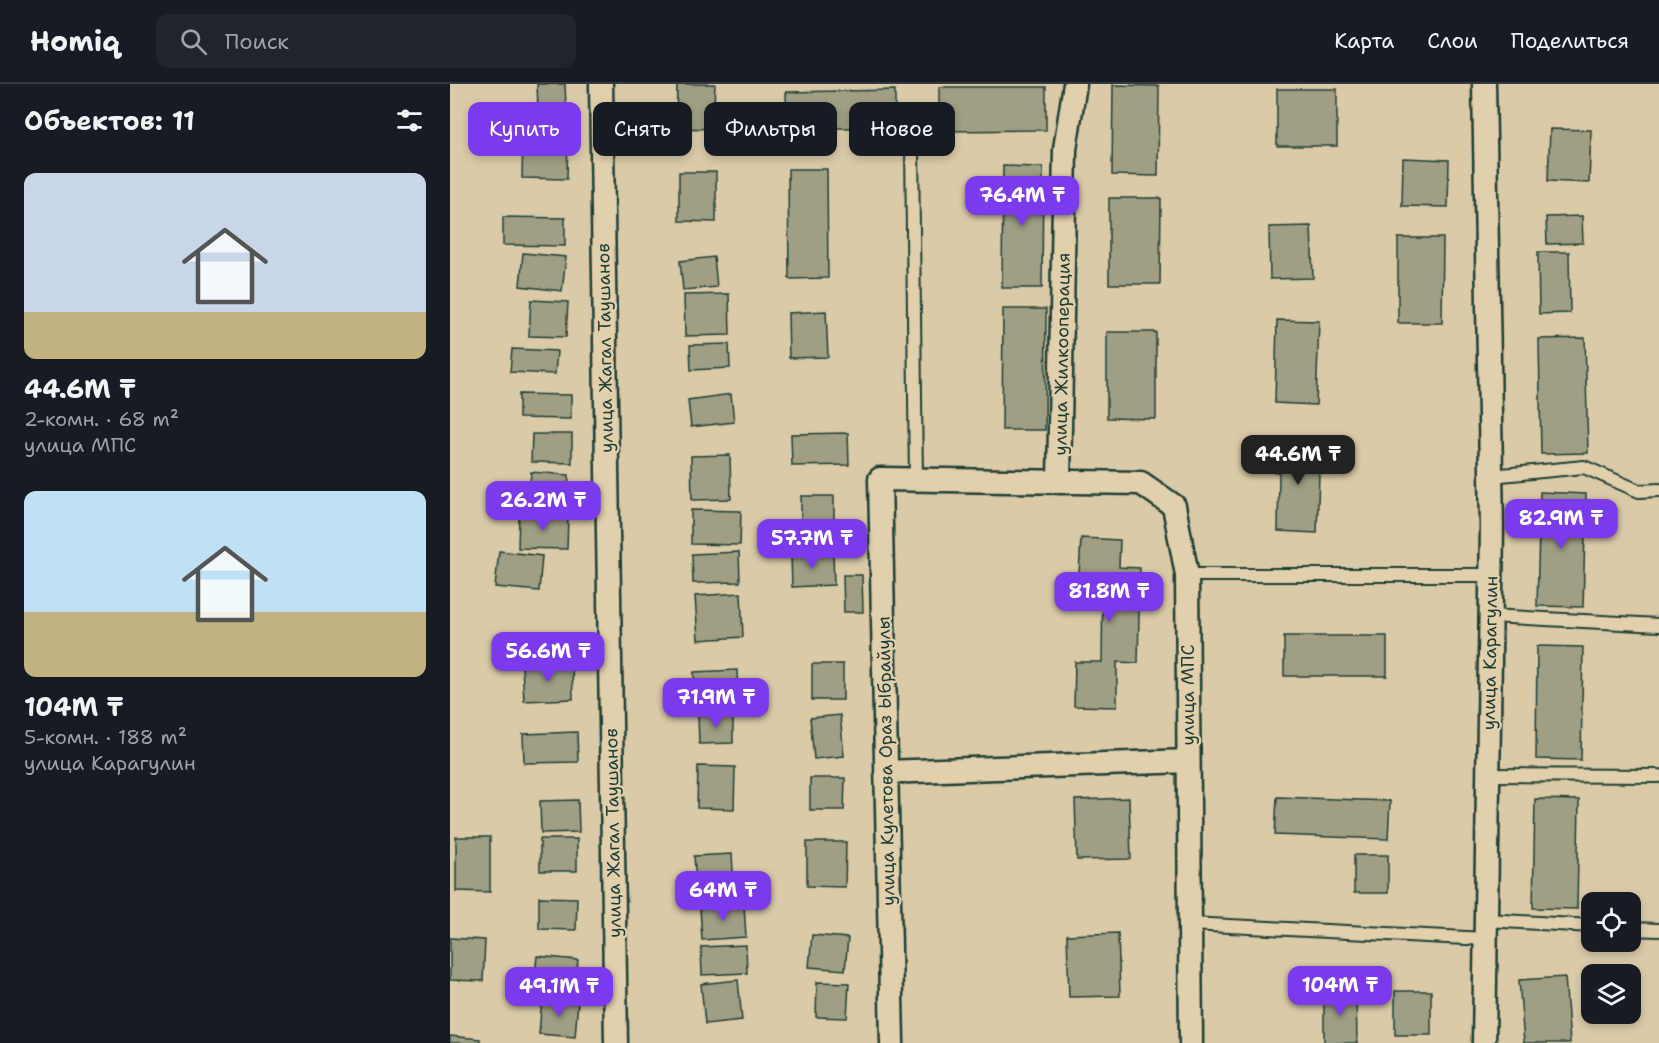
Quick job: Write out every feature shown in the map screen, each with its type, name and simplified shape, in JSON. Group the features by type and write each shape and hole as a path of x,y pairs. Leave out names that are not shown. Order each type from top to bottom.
{"street":[{"name":"улица Жагал Таушанов","path":"601,84 616,1043"},
{"name":"улица Жилкооперация","path":"1059,482 1065,149 1075,84"},
{"name":"улица Карагулин","path":"1484,84 1491,476 1484,1043"},
{"name":"улица МПС","path":"880,479 1141,483 1174,507 1187,575 1191,1043"},
{"name":"улица Кулетова Ораз Ыбрайулы","path":"880,479 892,1043"},
{"path":"886,772 1188,761"}],"lane":[{"path":"912,156 916,480"},
{"path":"1491,476 1584,467 1639,491 1659,490"},
{"path":"1187,575 1491,574"},
{"path":"1490,616 1659,625"},
{"path":"1488,775 1659,776"},
{"path":"1190,924 1486,929 1581,926"},
{"path":"1641,929 1659,930"}],"building":[{"path":"537,84 565,84 566,102 538,102"},
{"path":"677,84 715,84 714,102 704,102 704,129 692,128 692,102 677,102"},
{"path":"1113,85 1159,86 1158,176 1112,175"},
{"path":"939,87 1046,87 1046,130 955,131 955,102 939,102"},
{"path":"1277,89 1337,89 1337,146 1277,146"},
{"path":"895,90 895,102 849,102 849,128 837,128 837,102 786,102 786,92"},
{"path":"1550,129 1591,130 1589,183 1548,181"},
{"path":"522,156 568,156 567,179 522,178"},
{"path":"1403,158 1449,160 1448,207 1402,206"},
{"path":"1003,166 1043,167 1042,288 1002,288"},
{"path":"788,169 827,169 828,278 789,279"},
{"path":"679,172 716,172 716,222 679,221"},
{"path":"1109,198 1161,198 1160,284 1109,284"},
{"path":"1582,216 1583,243 1547,244 1546,217"},
{"path":"503,217 565,218 565,246 503,245"},
{"path":"1311,226 1313,278 1270,279 1269,227"},
{"path":"1398,238 1443,238 1442,323 1398,323"},
{"path":"1538,252 1569,252 1570,313 1539,314"},
{"path":"523,253 566,257 562,291 520,286"},
{"path":"714,257 717,287 683,290 680,261"},
{"path":"729,294 730,335 685,336 684,295"},
{"path":"531,300 568,302 566,337 529,336"},
{"path":"1003,309 1046,309 1045,430 1002,430"},
{"path":"826,311 828,357 789,358 788,313"},
{"path":"1277,320 1319,321 1316,405 1275,403"},
{"path":"1107,332 1156,332 1156,419 1107,418"},
{"path":"1585,338 1588,453 1541,454 1539,339"},
{"path":"729,344 730,368 691,370 690,345"},
{"path":"512,349 557,351 555,374 510,372"},
{"path":"519,394 571,395 571,419 519,418"},
{"path":"731,394 734,422 691,427 688,400"},
{"path":"848,433 849,465 792,466 791,434"},
{"path":"532,434 572,434 572,463 531,462"},
{"path":"1264,448 1330,450 1330,473 1319,473 1317,533 1278,531 1279,472 1263,471"},
{"path":"730,455 731,499 692,500 691,456"},
{"path":"531,472 569,475 567,507 528,504"},
{"path":"1540,492 1586,494 1583,607 1537,606"},
{"path":"801,496 834,496 834,528 801,528"},
{"path":"691,510 741,511 740,545 691,544"},
{"path":"519,516 568,517 567,549 518,548"},
{"path":"1081,538 1120,540 1119,567 1140,568 1138,663 1117,662 1117,707 1074,706 1075,662 1102,662 1103,576 1079,575"},
{"path":"499,551 542,556 539,591 495,587"},
{"path":"739,552 740,582 693,583 692,554"},
{"path":"833,553 834,585 792,587 791,555"},
{"path":"843,575 862,575 863,612 844,612"},
{"path":"741,593 743,637 698,640 695,596"},
{"path":"1284,636 1387,636 1387,676 1284,676"},
{"path":"1537,646 1583,647 1581,760 1536,759"},
{"path":"572,664 573,699 524,701 522,667"},
{"path":"812,664 843,664 843,700 812,700"},
{"path":"737,670 738,705 695,706 694,672"},
{"path":"733,714 733,743 699,744 698,715"},
{"path":"840,715 844,756 814,759 810,718"},
{"path":"577,732 578,762 524,763 523,734"},
{"path":"698,766 735,767 734,809 697,808"},
{"path":"810,778 845,778 844,810 810,810"},
{"path":"1277,797 1390,801 1388,839 1275,835"},
{"path":"1129,798 1131,859 1077,860 1075,800"},
{"path":"1535,799 1579,800 1577,909 1533,908"},
{"path":"578,800 579,832 541,833 540,801"},
{"path":"456,837 490,837 490,892 456,891"},
{"path":"540,839 577,839 577,871 540,871"},
{"path":"807,842 846,842 845,887 807,886"},
{"path":"732,854 734,890 697,893 694,856"},
{"path":"1354,855 1388,855 1388,893 1354,893"},
{"path":"539,897 577,898 576,930 539,929"},
{"path":"744,905 746,937 702,940 700,908"},
{"path":"1118,933 1120,996 1069,997 1067,935"},
{"path":"812,935 848,938 845,970 809,967"},
{"path":"450,938 485,940 483,981 450,980"},
{"path":"746,945 747,973 702,975 701,947"},
{"path":"537,956 578,960 575,988 534,984"},
{"path":"1565,977 1570,1043 1524,1043 1519,980"},
{"path":"738,980 742,1020 705,1024 701,984"},
{"path":"817,982 849,983 847,1018 816,1017"},
{"path":"1324,990 1356,990 1357,1043 1324,1043"},
{"path":"1395,991 1431,991 1431,1035 1395,1035"},
{"path":"542,999 578,1001 575,1037 539,1034"},
{"path":"450,1036 480,1039 480,1043 450,1043"}]}
